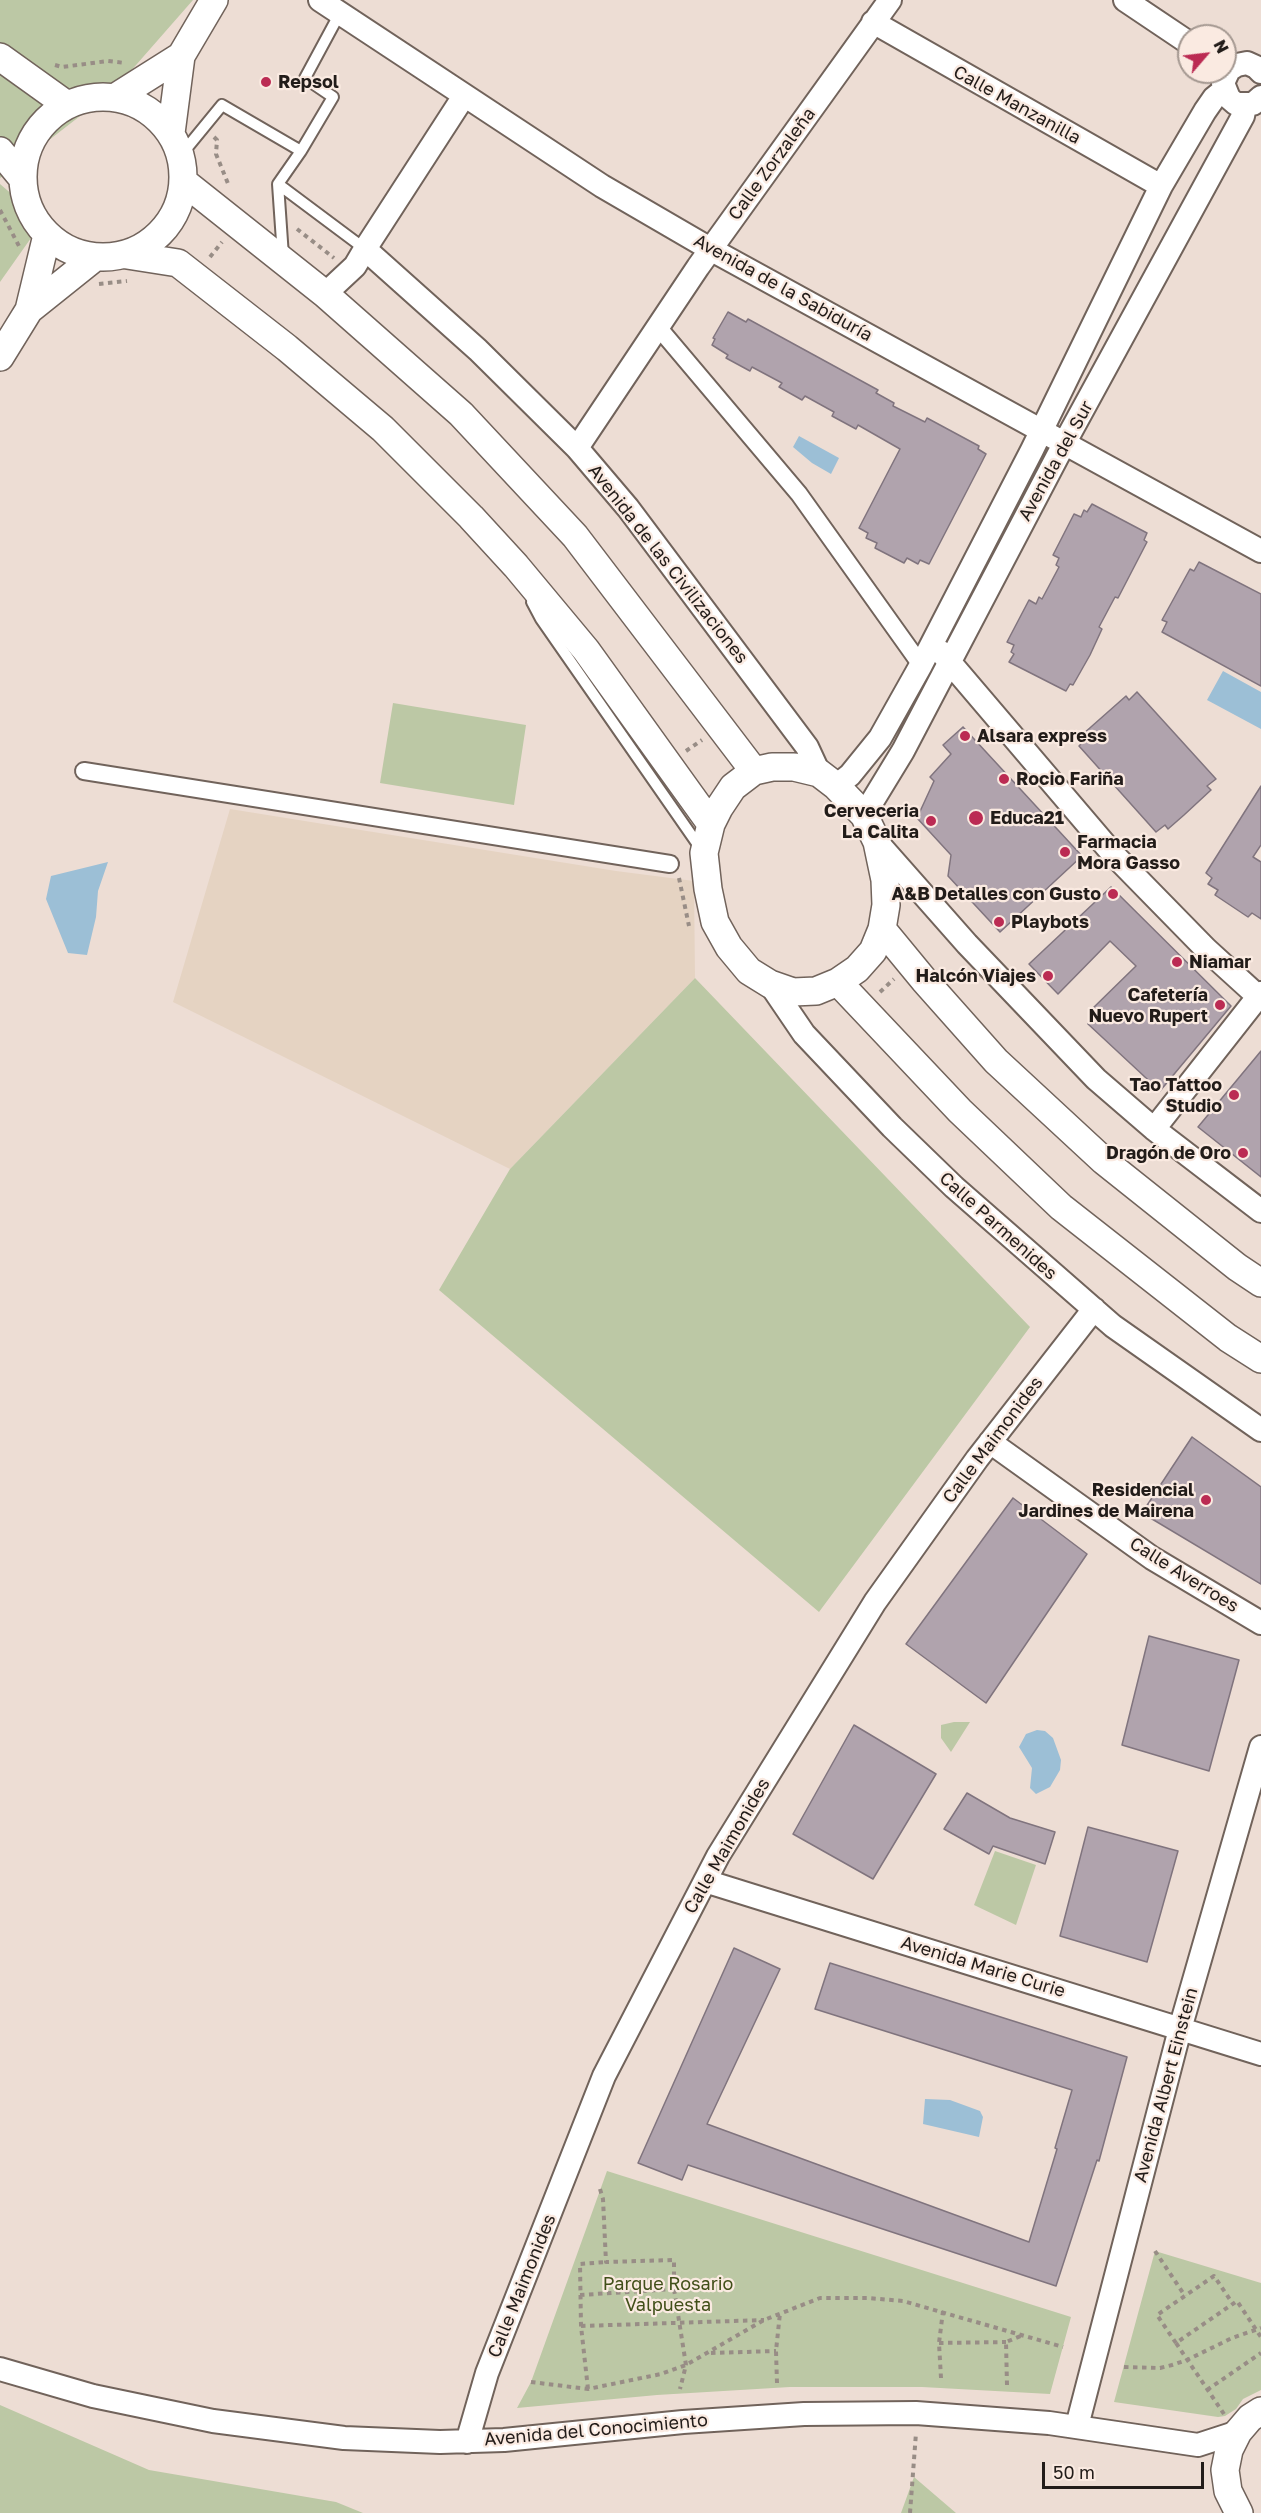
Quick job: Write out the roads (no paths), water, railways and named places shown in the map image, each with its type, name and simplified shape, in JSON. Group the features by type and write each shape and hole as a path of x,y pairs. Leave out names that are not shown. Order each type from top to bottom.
{"street":[{"path":"116,97 181,56 214,0"},
{"name":"Avenida de la Sabiduría","path":"320,0 602,186 711,250 1261,551"},
{"name":"Calle Zorzaleña","path":"577,448 711,250 890,0"},
{"path":"1125,0 1177,35"},
{"name":"Calle Manzanilla","path":"873,22 1161,186"},
{"path":"128,268 156,239 176,213 184,182 176,144 181,56"},
{"path":"0,57 67,105"},
{"path":"1237,64 1247,63 1259,66"},
{"name":"Avenida del Sur","path":"827,779 850,775 880,738 921,665 1041,431 1161,186 1222,84"},
{"path":"1227,84 1228,98 1236,104 1253,101"},
{"path":"325,294 355,266 464,96"},
{"path":"176,144 156,116 138,104 116,97 91,97 67,105 43,123 27,149 22,179 29,210 48,235 61,246 77,254 128,268 178,263 287,348 383,429 471,517 516,566 586,650 711,824"},
{"name":"Avenida del Sur","path":"864,815 903,751 1064,444 1253,101"},
{"path":"0,151 22,179"},
{"path":"184,182 325,294 461,414 575,536 754,771"},
{"path":"0,357 29,310 48,235"},
{"name":"Avenida de las Civilizaciones","path":"365,249 478,350 577,448 628,508 807,747 827,779"},
{"path":"29,310 94,258"},
{"path":"658,327 799,494 921,665"},
{"path":"933,642 1113,854 1206,949 1260,996 1154,1129"},
{"path":"772,767 794,767 827,779 864,815 877,842 885,880 886,905 882,929 873,951 857,969 838,982 816,991 793,992 770,984 748,971 729,947 715,922 704,853 711,824 733,787 754,771 772,767"},
{"path":"84,771 674,868"},
{"path":"877,842 967,944 1096,1079 1154,1129 1261,1211"},
{"path":"882,929 996,1061 1104,1161 1237,1267 1261,1283"},
{"path":"838,982 960,1111 1061,1207 1228,1338 1261,1359"},
{"name":"Calle Parmenides","path":"770,984 804,1034 892,1127 954,1187 1113,1326 1261,1431"},
{"name":"Calle Maimonides","path":"467,2442 487,2373 604,2076 718,1856 875,1602 990,1442 1094,1310"},
{"name":"Calle Averroes","path":"990,1442 1152,1558 1261,1623"},
{"name":"Avenida Albert Einstein","path":"1077,2426 1180,2029 1261,1747"},
{"name":"Avenida Marie Curie","path":"705,1881 1261,2054"},
{"name":"Avenida del Conocimiento","path":"0,2369 93,2396 213,2421 344,2438 467,2442 705,2420 804,2414 916,2413 1077,2426 1198,2445 1232,2424"},
{"path":"1239,2513 1228,2492 1225,2470 1232,2424 1250,2418 1261,2411"},
{"path":"1198,2445 1225,2470"}],"lane":[{"path":"284,262 278,184 301,151 333,97 305,78 340,13"},
{"path":"176,144 222,105 301,151"},
{"path":"278,184 365,249"},
{"path":"516,566 541,619 704,853"}],"water":[{"path":"799,436 839,458 831,474 812,463 793,447"},
{"path":"1223,671 1261,692 1261,729 1207,700"},
{"path":"108,862 98,891 96,917 87,955 68,953 46,899 51,876"},
{"path":"1037,1730 1045,1731 1053,1738 1061,1760 1060,1770 1050,1787 1036,1794 1030,1788 1032,1768 1019,1747 1026,1734"},
{"path":"925,2099 950,2100 980,2111 983,2117 979,2137 923,2124"}],"place":[{"name":"Repsol","path":"266,82"},
{"name":"Alsara express","path":"965,736"},
{"name":"Rocio Fariña","path":"1004,779"},
{"name":"Educa21","path":"976,818"},
{"name":"Cerveceria La Calita","path":"931,821"},
{"name":"Farmacia Mora Gasso","path":"1065,852"},
{"name":"A&B Detalles con Gusto","path":"1113,894"},
{"name":"Playbots","path":"999,922"},
{"name":"Niamar","path":"1177,962"},
{"name":"Halcón Viajes","path":"1048,976"},
{"name":"Cafetería Nuevo Rupert","path":"1220,1005"},
{"name":"Tao Tattoo Studio","path":"1234,1095"},
{"name":"Dragón de Oro","path":"1243,1153"},
{"name":"Residencial Jardines de Mairena","path":"1206,1500"}],"park label":[{"name":"Parque Rosario Valpuesta","path":"668,2294"}]}
